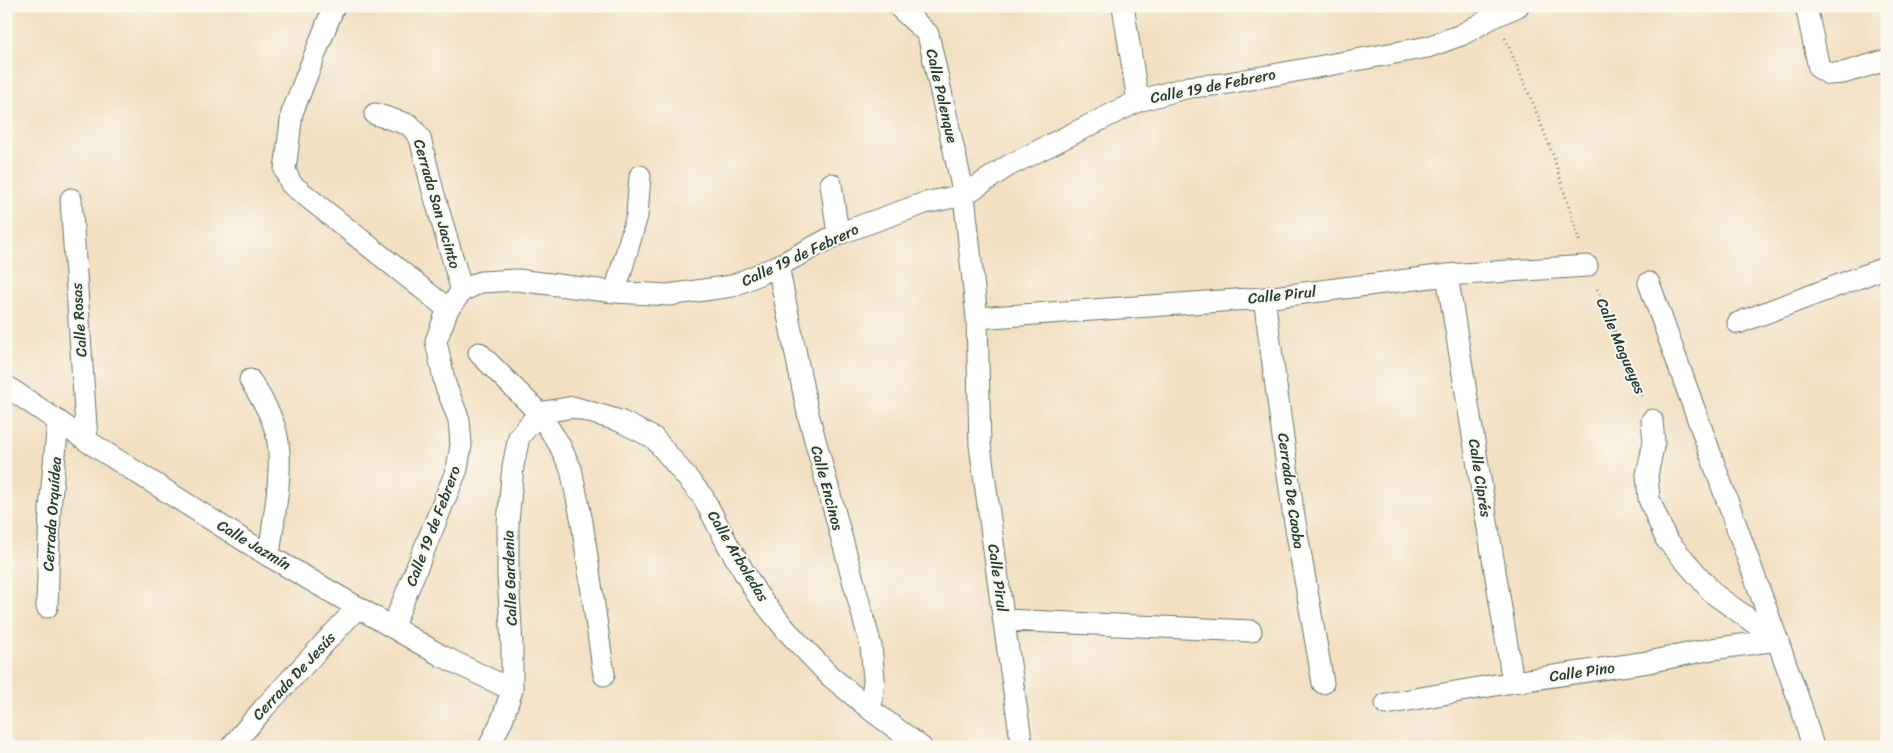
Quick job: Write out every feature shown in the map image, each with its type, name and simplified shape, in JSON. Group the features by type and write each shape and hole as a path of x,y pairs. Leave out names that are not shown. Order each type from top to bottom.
{"street":[{"path":"334,6 292,114 285,170 291,184 448,309"},
{"path":"1123,6 1138,101"},
{"name":"Calle 19 de Febrero","path":"393,626 458,469 461,444 459,420 445,384 436,341 448,309 462,291 481,282 517,280 616,292 668,295 732,286 778,266 838,234 925,203 964,195 1016,162 1138,101 1189,87 1223,84 1428,47 1461,35 1495,16 1518,6"},
{"path":"1806,6 1819,68 1829,74 1843,73 1887,60"},
{"name":"Calle Palenque","path":"900,8 928,34 964,195"},
{"name":"Cerrada San Jacinto","path":"375,114 410,125 420,138 462,291"},
{"path":"616,292 637,216 640,176"},
{"path":"831,184 838,234"},
{"name":"Calle Pirul","path":"964,195 977,318 980,445 1022,747"},
{"name":"Calle Rosas","path":"71,199 87,441"},
{"name":"Calle Encinos","path":"778,266 808,414 871,646 874,679 871,710"},
{"name":"Calle Pirul","path":"977,318 1264,298 1447,275 1587,266"},
{"path":"1738,323 1887,267"},
{"name":"Calle Ciprés","path":"1447,275 1513,682"},
{"path":"1649,283 1802,706 1813,747"},
{"name":"Cerrada De Caoba","path":"1264,298 1293,511 1323,683"},
{"path":"479,353 539,414 559,444 571,469 582,522 604,676"},
{"path":"250,380 266,405 276,431 280,459 270,556"},
{"name":"Calle Jazmín","path":"6,386 87,441 270,556 442,656 512,690"},
{"name":"Calle Arboledas","path":"539,414 573,407 620,421 654,438 703,497 728,545 757,594 788,631 830,676 871,710 921,747"},
{"name":"Calle Gardenia","path":"489,747 502,720 512,690 508,522 513,466 519,437 539,414"},
{"path":"1652,420 1654,442 1647,475 1649,500 1666,539 1714,594 1778,640"},
{"name":"Cerrada Orquídea","path":"47,607 50,509 58,421"},
{"name":"Cerrada De Jesús","path":"231,747 264,708 358,607"},
{"path":"1004,620 1251,631"},
{"name":"Calle Pino","path":"1386,704 1513,682 1648,662 1712,649 1778,640"}],"path":[{"name":"Calle Magueyes","path":"1495,16 1553,155 1587,266 1652,420"}]}
